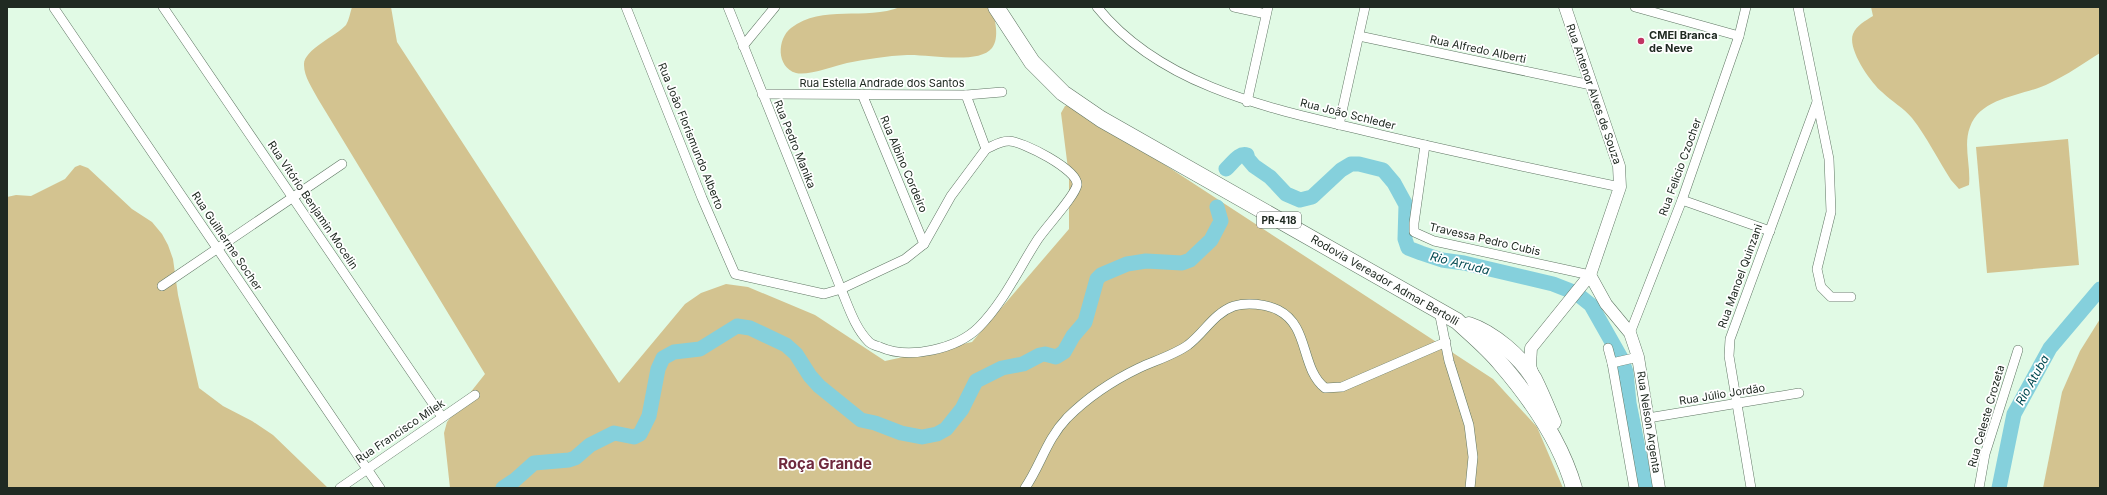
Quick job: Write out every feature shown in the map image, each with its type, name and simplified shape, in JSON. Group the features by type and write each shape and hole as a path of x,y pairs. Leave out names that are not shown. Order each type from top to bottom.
{"highway":[{"name":"Rodovia Vereador Admar Bertolli","path":"996,7 1032,62 1063,93 1108,122 1457,321 1501,363 1529,399 1568,467 1574,488"},
{"path":"1457,321 1472,326 1492,337 1511,353 1534,379 1558,434 1568,467"}],"main road":[{"name":"Rua Antenor Alves de Souza","path":"1531,348 1590,275 1620,187 1619,166 1565,7"},
{"name":"Rua Nelson Argenta","path":"1590,275 1606,304 1630,333 1638,357 1659,488"},
{"path":"1511,353 1531,348 1530,366 1534,379"}],"street":[{"name":"Rua Vitório Benjamin Mocelin","path":"163,7 442,417"},
{"name":"Rua João Florismundo Alberto","path":"626,7 702,198 735,274 824,294 841,289"},
{"name":"Rua Pedro Manika","path":"728,7 854,322 870,343 889,351 931,351 953,344 978,328 1000,301 1048,224 1070,198 1077,186 1076,180 1071,172 1059,163 1021,143 1009,141 999,143 986,149"},
{"path":"743,46 775,7"},
{"name":"Rua João Schleder","path":"1096,7 1110,24 1143,51 1192,79 1247,102 1425,145 1620,187"},
{"path":"1234,7 1267,11 1247,102"},
{"path":"1339,125 1365,7"},
{"path":"1635,7 1740,36"},
{"name":"Rua Felicio Czocher","path":"1630,333 1682,200 1740,36 1746,7"},
{"path":"1798,7 1829,159 1831,212 1817,269 1821,286 1831,297 1851,297"},
{"name":"Rua Guilherme Socher","path":"54,8 380,488"},
{"name":"Rua Alfredo Alberti","path":"1359,36 1591,85"},
{"name":"Rua Estella Andrade dos Santos","path":"762,94 966,95 1002,92"},
{"name":"Rua Albino Cordeiro","path":"862,94 924,244"},
{"path":"841,289 905,259 924,244 951,196 986,149 966,95"},
{"name":"Rua Manoel Quinzani","path":"1751,488 1729,356 1730,339 1817,102"},
{"name":"Travessa Pedro Cubis","path":"1425,145 1414,232 1434,241 1590,275"},
{"path":"162,286 342,164"},
{"path":"1682,200 1770,231"},
{"path":"1025,488 1055,433 1068,418 1113,382 1187,346 1216,317 1234,306 1263,306 1277,310 1289,317 1298,329 1317,382 1325,388 1342,387 1446,342"},
{"path":"1440,311 1449,361 1469,425 1473,458 1470,488"},
{"path":"1608,348 1634,488"},
{"name":"Rua Celeste Crozeta","path":"1979,488 1985,454 2018,350"},
{"name":"Rua Nelson Argenta","path":"1612,363 1638,357"},
{"name":"Rua Júlio Jordão","path":"1648,418 1799,393"},
{"name":"Rua Francisco Milek","path":"340,488 366,468 475,395"}],"shaded area":[{"path":"352,7 391,7 397,42 619,383 685,304 701,293 726,284 748,287 815,315 885,361 972,342 1069,229 1069,177 1061,113 1065,106 1071,105 1081,110 1493,379 1537,427 1563,488 450,488 444,433 447,422 485,374 318,99 304,69 305,59 309,54 346,25"},
{"path":"900,7 991,7 996,28 996,39 992,48 985,53 976,56 952,58 916,55 892,56 842,64 801,74 789,70 782,59 781,45 786,33 791,28 803,21 830,14 873,13"},
{"path":"1871,7 2100,7 2100,53 2069,73 2050,83 2005,98 1984,109 1976,117 1968,134 1967,148 1969,185 1959,189 1951,180 1928,141 1912,118 1877,88 1866,74 1857,57 1853,48 1853,34 1859,26 1873,16"},
{"path":"2068,139 2079,265 1987,273 1976,147"},
{"path":"80,165 88,168 132,209 152,222 162,234 168,245 173,259 178,295 199,388 223,406 252,421 273,435 328,488 7,488 7,197 16,195 31,196 65,179 75,167"},
{"path":"2100,319 2100,488 2043,488 2062,392 2080,351"}],"waterway":[{"name":"Rio Arruda","path":"1226,169 1238,157 1241,155 1247,155 1248,159 1254,166 1270,177 1286,194 1300,200 1312,197 1341,170 1351,164 1359,164 1383,170 1394,183 1406,205 1405,239 1408,248 1442,260 1464,263 1553,284 1576,293 1591,305 1621,358 1626,372 1629,403 1646,488"},
{"name":"Rio Arruda","path":"503,488 515,480 534,463 569,460 575,458 590,445 614,433 634,437 640,434 649,416 658,369 663,358 674,352 700,349 737,326 750,328 786,345 796,354 810,376 819,386 861,420 875,423 901,433 922,437 937,434 946,429 962,409 976,381 1002,368 1023,364 1040,355 1045,354 1056,357 1064,352 1073,336 1085,322 1097,279 1101,275 1127,264 1146,261 1182,263 1190,260 1211,240 1221,221 1217,207"},
{"name":"Rio Atuba","path":"1999,488 2014,414 2050,348 2100,289"}],"place":[{"name":"CMEI Branca de Neve","path":"1641,41"}],"district":[{"name":"Roça Grande","path":"825,463"}]}
